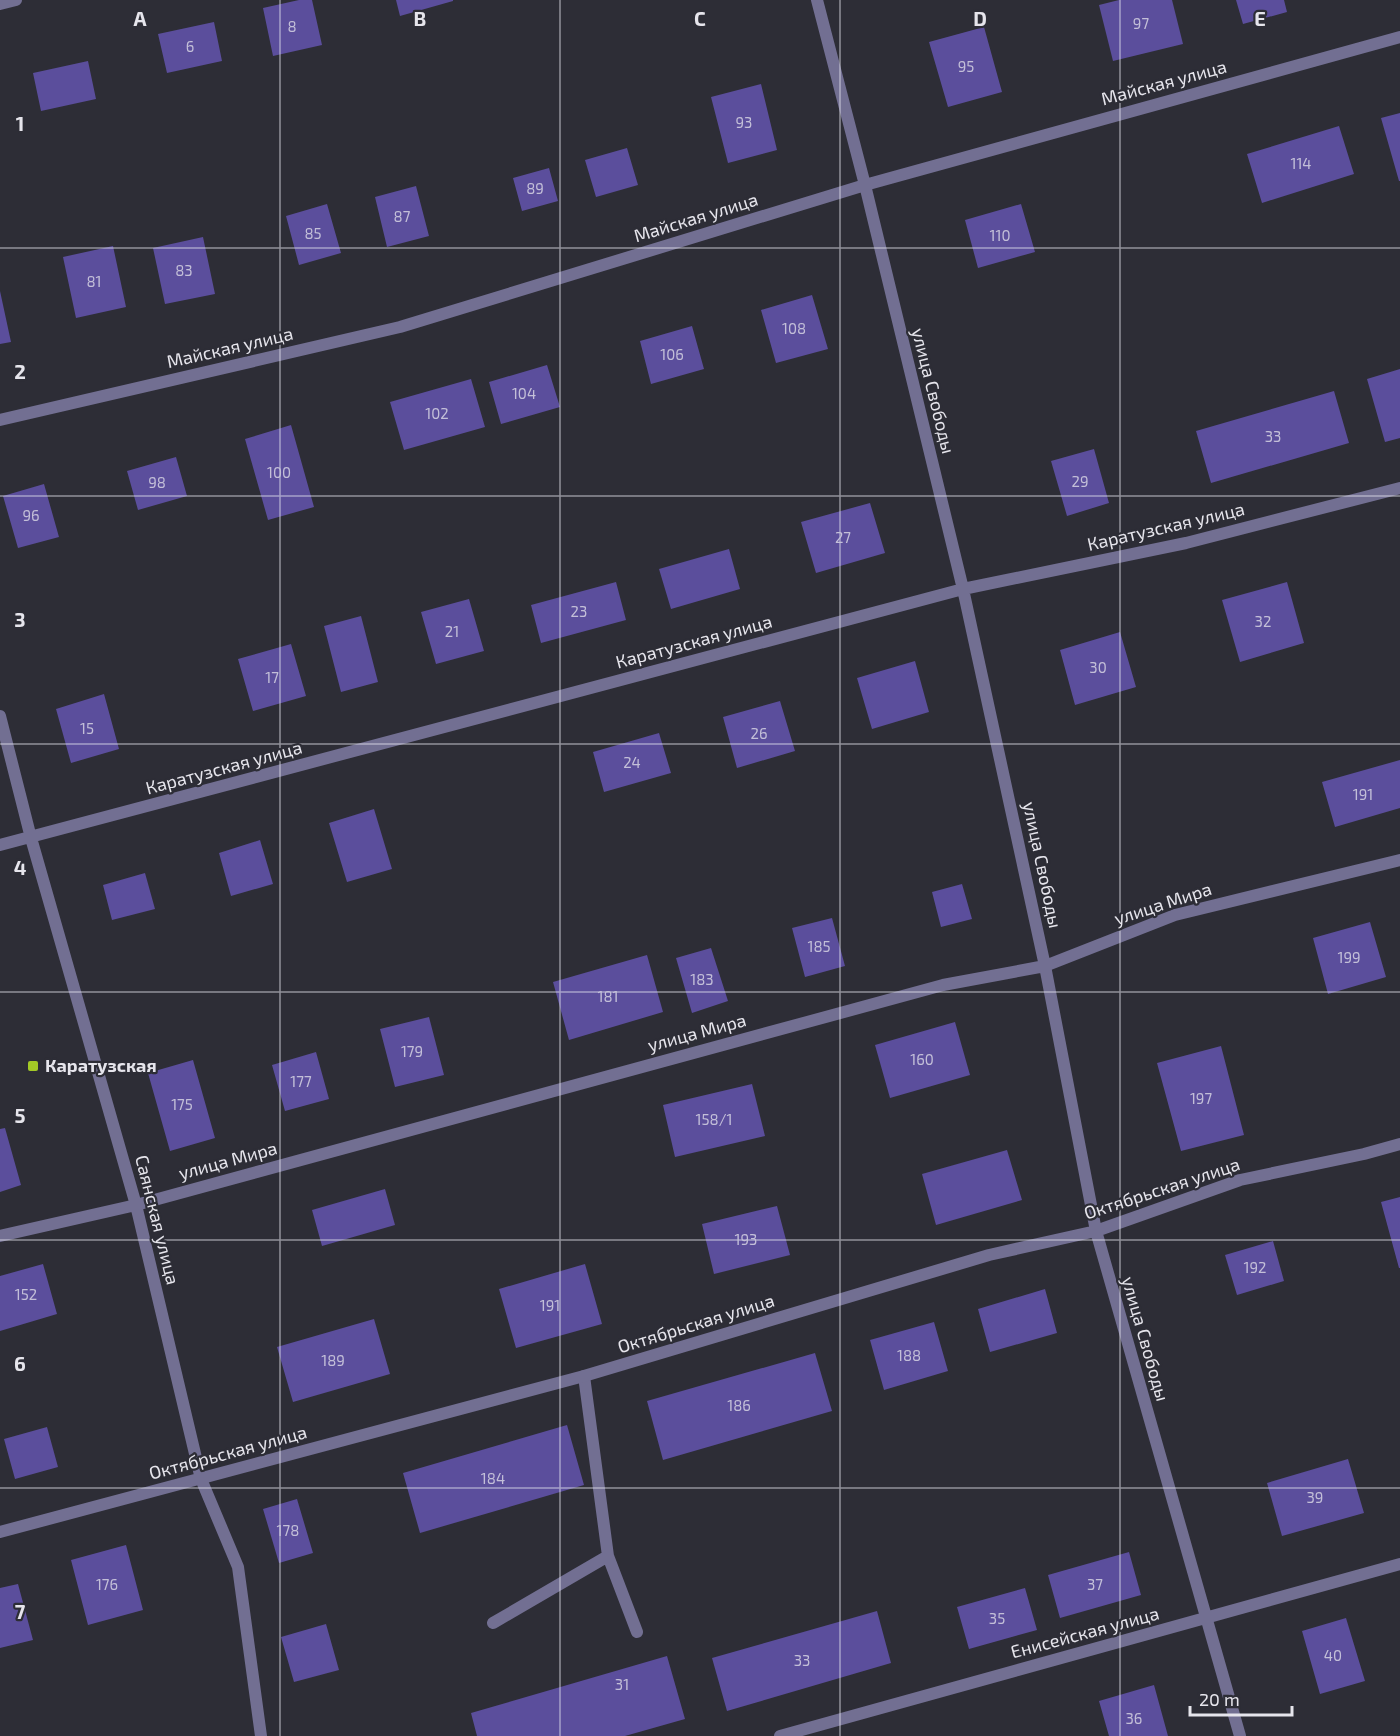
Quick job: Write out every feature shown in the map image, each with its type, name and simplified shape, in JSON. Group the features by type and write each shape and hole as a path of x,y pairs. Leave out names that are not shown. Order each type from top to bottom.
{"street":[{"path":"0,4 16,0"},
{"name":"улица Свободы","path":"817,0 865,185 963,589 1045,966 1096,1231 1240,1736"},
{"name":"Майская улица","path":"0,420 400,327 865,185 1400,37"},
{"name":"Каратузская улица","path":"0,845 963,589 1186,543 1400,488"},
{"name":"Саянская улица","path":"0,716 32,838 136,1205 201,1479 238,1568 261,1736"},
{"name":"улица Мира","path":"0,1236 136,1205 943,985 1045,966 1175,915 1400,860"},
{"name":"Октябрьская улица","path":"0,1532 584,1376 989,1255 1096,1231 1240,1180 1364,1154 1400,1144"},
{"path":"584,1376 608,1556 637,1632"},
{"path":"493,1623 608,1556"},
{"name":"Енисейская улица","path":"780,1736 1400,1564"}],"building":[{"path":"299,0 312,0 322,45 273,56 263,8"},
{"path":"396,0 453,0 453,1 400,16"},
{"path":"1119,0 1172,0 1183,44 1113,61 1099,5"},
{"path":"1236,0 1284,0 1287,12 1243,24"},
{"path":"214,22 222,61 167,73 158,34"},
{"path":"984,27 1002,92 948,107 929,42"},
{"path":"88,61 96,99 41,111 33,73"},
{"path":"761,84 777,150 728,163 711,97"},
{"path":"1400,113 1400,181 1399,181 1381,118"},
{"path":"1339,126 1354,174 1262,203 1247,154"},
{"path":"627,148 638,185 596,197 585,160"},
{"path":"549,168 558,201 522,211 513,178"},
{"path":"416,186 429,236 387,247 375,197"},
{"path":"327,204 341,253 299,265 286,216"},
{"path":"1021,204 1035,252 978,268 965,220"},
{"path":"203,237 215,294 165,304 153,248"},
{"path":"113,246 126,307 76,318 63,257"},
{"path":"0,291 11,342 0,344"},
{"path":"812,295 828,349 776,363 761,310"},
{"path":"692,326 704,369 651,384 640,341"},
{"path":"547,365 560,407 501,424 489,382"},
{"path":"1400,369 1400,438 1385,442 1367,379"},
{"path":"471,379 485,427 404,450 390,402"},
{"path":"1334,391 1349,443 1211,483 1196,431"},
{"path":"291,425 314,507 268,520 245,439"},
{"path":"1094,449 1109,503 1067,516 1051,461"},
{"path":"176,457 187,496 138,510 127,471"},
{"path":"44,484 59,537 18,548 3,496"},
{"path":"870,503 885,553 816,573 801,522"},
{"path":"729,549 740,589 671,609 659,569"},
{"path":"616,582 626,620 541,643 531,605"},
{"path":"1287,582 1304,643 1240,662 1222,600"},
{"path":"469,599 484,651 436,664 421,612"},
{"path":"361,616 378,682 341,692 324,626"},
{"path":"1120,632 1136,687 1075,705 1060,650"},
{"path":"291,644 306,696 253,711 238,659"},
{"path":"915,661 929,712 872,729 857,678"},
{"path":"104,694 119,749 71,763 56,709"},
{"path":"780,701 795,751 737,768 723,717"},
{"path":"659,733 671,773 604,792 593,752"},
{"path":"1400,760 1400,808 1335,827 1322,782"},
{"path":"374,809 392,869 347,882 329,823"},
{"path":"260,840 273,884 231,896 219,853"},
{"path":"145,873 155,909 112,920 103,885"},
{"path":"962,884 972,919 941,927 932,892"},
{"path":"832,918 845,966 805,977 792,928"},
{"path":"1370,922 1386,977 1328,994 1313,938"},
{"path":"711,948 728,1001 692,1013 676,958"},
{"path":"647,955 663,1012 569,1040 553,982"},
{"path":"429,1017 444,1075 395,1087 380,1029"},
{"path":"955,1022 970,1075 890,1098 875,1045"},
{"path":"1221,1046 1244,1135 1181,1151 1157,1063"},
{"path":"316,1052 329,1099 285,1111 272,1065"},
{"path":"193,1060 215,1138 170,1151 148,1073"},
{"path":"752,1084 765,1136 675,1157 663,1105"},
{"path":"5,1128 21,1185 0,1192 0,1129"},
{"path":"1007,1150 1022,1200 936,1225 922,1174"},
{"path":"385,1189 395,1225 322,1246 312,1210"},
{"path":"1400,1197 1400,1268 1399,1268 1381,1202"},
{"path":"777,1206 790,1255 714,1274 702,1224"},
{"path":"1273,1241 1284,1281 1237,1295 1225,1255"},
{"path":"43,1264 57,1314 0,1331 0,1276"},
{"path":"585,1264 602,1324 516,1348 499,1289"},
{"path":"1045,1289 1057,1333 990,1352 978,1309"},
{"path":"374,1319 390,1374 293,1402 277,1347"},
{"path":"934,1322 948,1371 884,1390 870,1340"},
{"path":"815,1353 832,1411 663,1460 647,1401"},
{"path":"567,1425 584,1485 420,1533 403,1473"},
{"path":"47,1427 58,1467 15,1479 4,1439"},
{"path":"1348,1459 1364,1513 1282,1536 1267,1483"},
{"path":"297,1499 313,1553 279,1563 263,1509"},
{"path":"126,1545 143,1610 88,1625 71,1560"},
{"path":"1129,1552 1141,1595 1060,1618 1048,1575"},
{"path":"18,1584 33,1640 0,1648 0,1588"},
{"path":"1025,1588 1037,1630 969,1649 957,1607"},
{"path":"877,1611 891,1663 727,1711 712,1658"},
{"path":"1346,1618 1365,1681 1320,1694 1302,1631"},
{"path":"326,1624 339,1670 294,1682 281,1637"},
{"path":"667,1656 685,1719 625,1736 477,1736 471,1713"},
{"path":"1154,1685 1168,1736 1109,1736 1099,1701"}],"place":[{"name":"Каратузская","path":"33,1066"}]}
